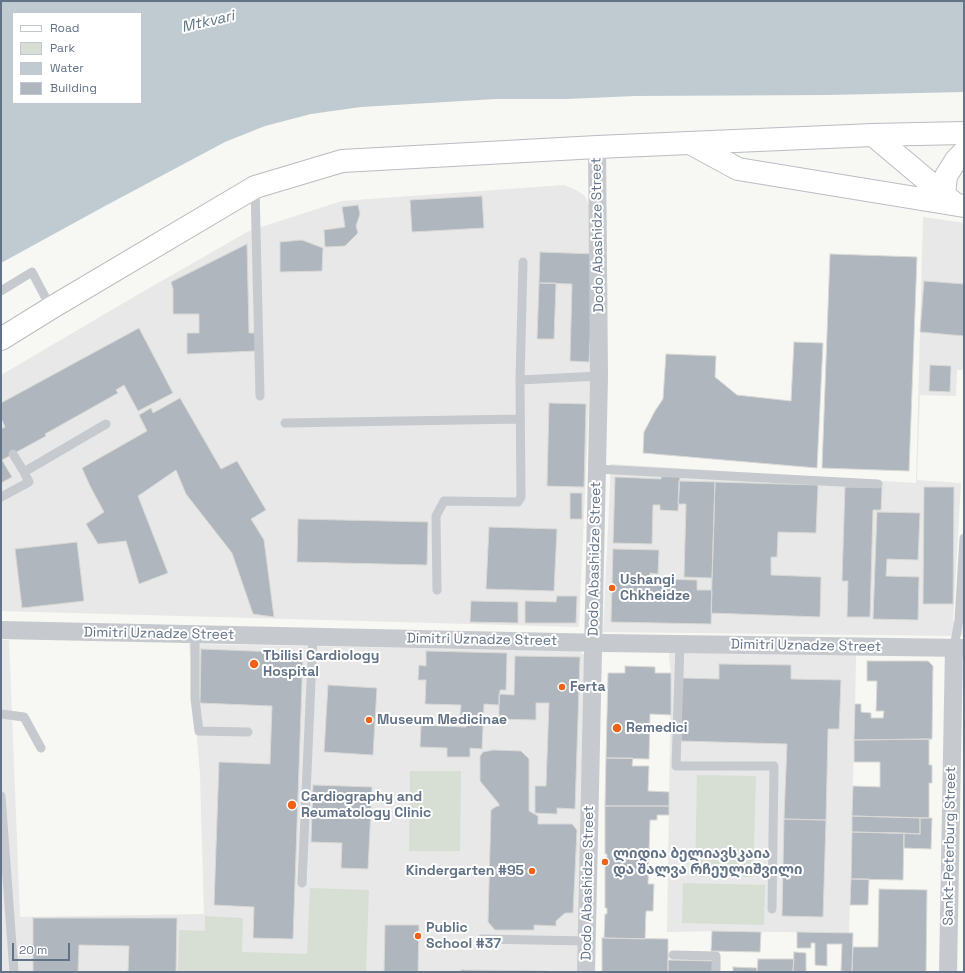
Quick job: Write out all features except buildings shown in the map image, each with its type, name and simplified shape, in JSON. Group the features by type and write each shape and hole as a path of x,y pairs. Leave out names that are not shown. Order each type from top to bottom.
{"main road":[{"path":"1,339 255,187 342,161 597,147 873,135 964,133"},
{"path":"873,135 955,202"},
{"path":"690,143 738,169 955,202"},
{"path":"955,202 946,176 956,160 964,152"}],"street":[{"name":"Dodo Abashidze Street","path":"586,972 599,376 597,147"},
{"name":"Dimitri Uznadze Street","path":"1,630 593,643 959,648"},
{"name":"Sankt-Peterburg Street","path":"948,972 959,648"}],"lane":[{"path":"255,187 260,396"},
{"path":"437,590 436,516 444,501 518,502 521,497 520,380 523,262"},
{"path":"1,291 32,272 51,308"},
{"path":"520,380 599,376"},
{"path":"285,423 520,418"},
{"path":"24,472 106,424"},
{"path":"1,497 29,482 13,454"},
{"path":"597,469 878,484"},
{"path":"959,648 959,620 964,538"},
{"path":"194,634 195,699 199,731 248,732"},
{"path":"302,883 313,637"},
{"path":"680,644 676,766 774,766 772,909"},
{"path":"1,714 24,717 41,748"},
{"path":"1,796 14,972"},
{"path":"482,939 586,941"},
{"path":"673,955 716,956 716,972"}],"shaded area":[{"path":"564,185 585,196 597,226 579,627 1,611 1,375 249,231 342,201"},
{"path":"923,217 964,223 964,370 957,370 956,396 920,395 917,480 961,483 953,621 964,621 964,636 603,632 611,464 916,483"},
{"path":"1,640 9,640 20,917 204,914 200,774 189,644 580,651 585,656 580,972 1,972"},
{"path":"669,652 856,655 849,933 712,931 667,932 671,673"}],"green space":[{"path":"410,771 461,771 460,851 409,851"},
{"path":"697,775 756,776 753,877 695,876"},
{"path":"683,883 765,885 764,925 682,923"},
{"path":"310,888 369,890 366,972 178,972 179,930 205,931 205,916 243,918 242,952 307,954"}],"water":[{"name":"Mtkvari","path":"1,1 964,1 964,92 496,99 361,107 311,114 265,126 225,142 1,263"}],"place":[{"name":"Ushangi Chkheidze","path":"612,588"},
{"name":"Tbilisi Cardiology Hospital","path":"254,664"},
{"name":"Ferta","path":"562,687"},
{"name":"Museum Medicinae","path":"369,720"},
{"name":"Remedici","path":"617,728"},
{"name":"Cardiography and Reumatology Clinic","path":"292,805"},
{"name":"ლიდია ბელიავსკაია და შალვა რჩეულიშვილი","path":"605,862"},
{"name":"Kindergarten #95","path":"532,871"},
{"name":"Public School #37","path":"418,936"}]}
